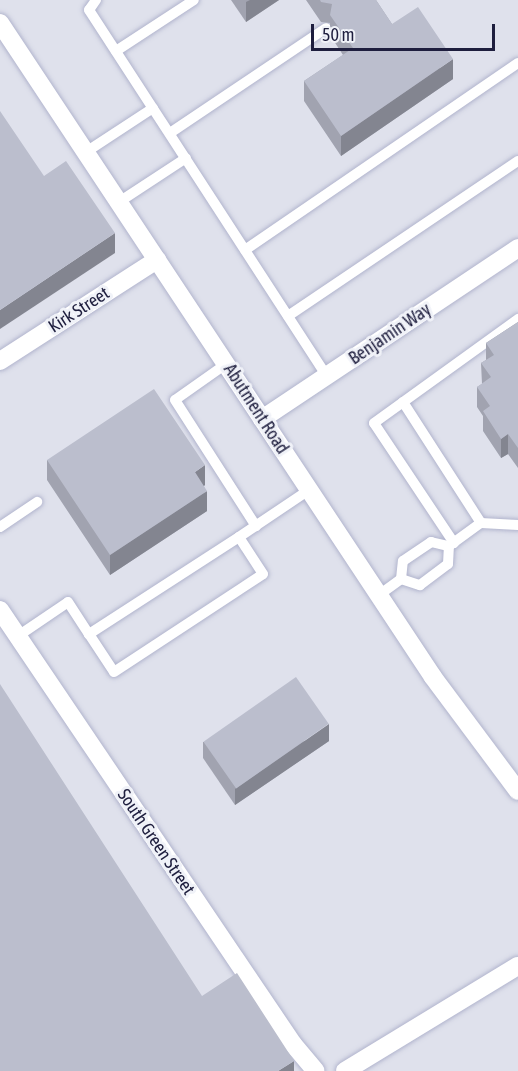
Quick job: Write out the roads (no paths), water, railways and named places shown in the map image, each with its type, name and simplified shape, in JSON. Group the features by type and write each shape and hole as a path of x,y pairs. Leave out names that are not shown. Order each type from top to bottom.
{"street":[{"name":"Abutment Road","path":"0,23 433,677 518,791"},
{"name":"Benjamin Way","path":"262,419 518,248"},
{"name":"Kirk Street","path":"0,361 157,260"},
{"name":"South Green Street","path":"0,610 293,1044 316,1071"},
{"path":"345,1071 518,966"}],"lane":[{"path":"96,0 89,10 327,376"},
{"path":"116,51 194,0"},
{"path":"170,133 326,28"},
{"path":"245,250 518,63"},
{"path":"86,152 153,108"},
{"path":"119,202 186,158"},
{"path":"288,316 518,161"},
{"path":"401,579 420,585 448,564 451,544 374,423 518,319"},
{"path":"226,364 175,400 256,526"},
{"path":"403,402 481,523"},
{"path":"89,634 309,490"},
{"path":"0,527 37,502"},
{"path":"379,595 401,579 404,561 431,542 451,544 481,523 518,525"},
{"path":"18,636 68,602 114,672 263,574 238,537"}]}
